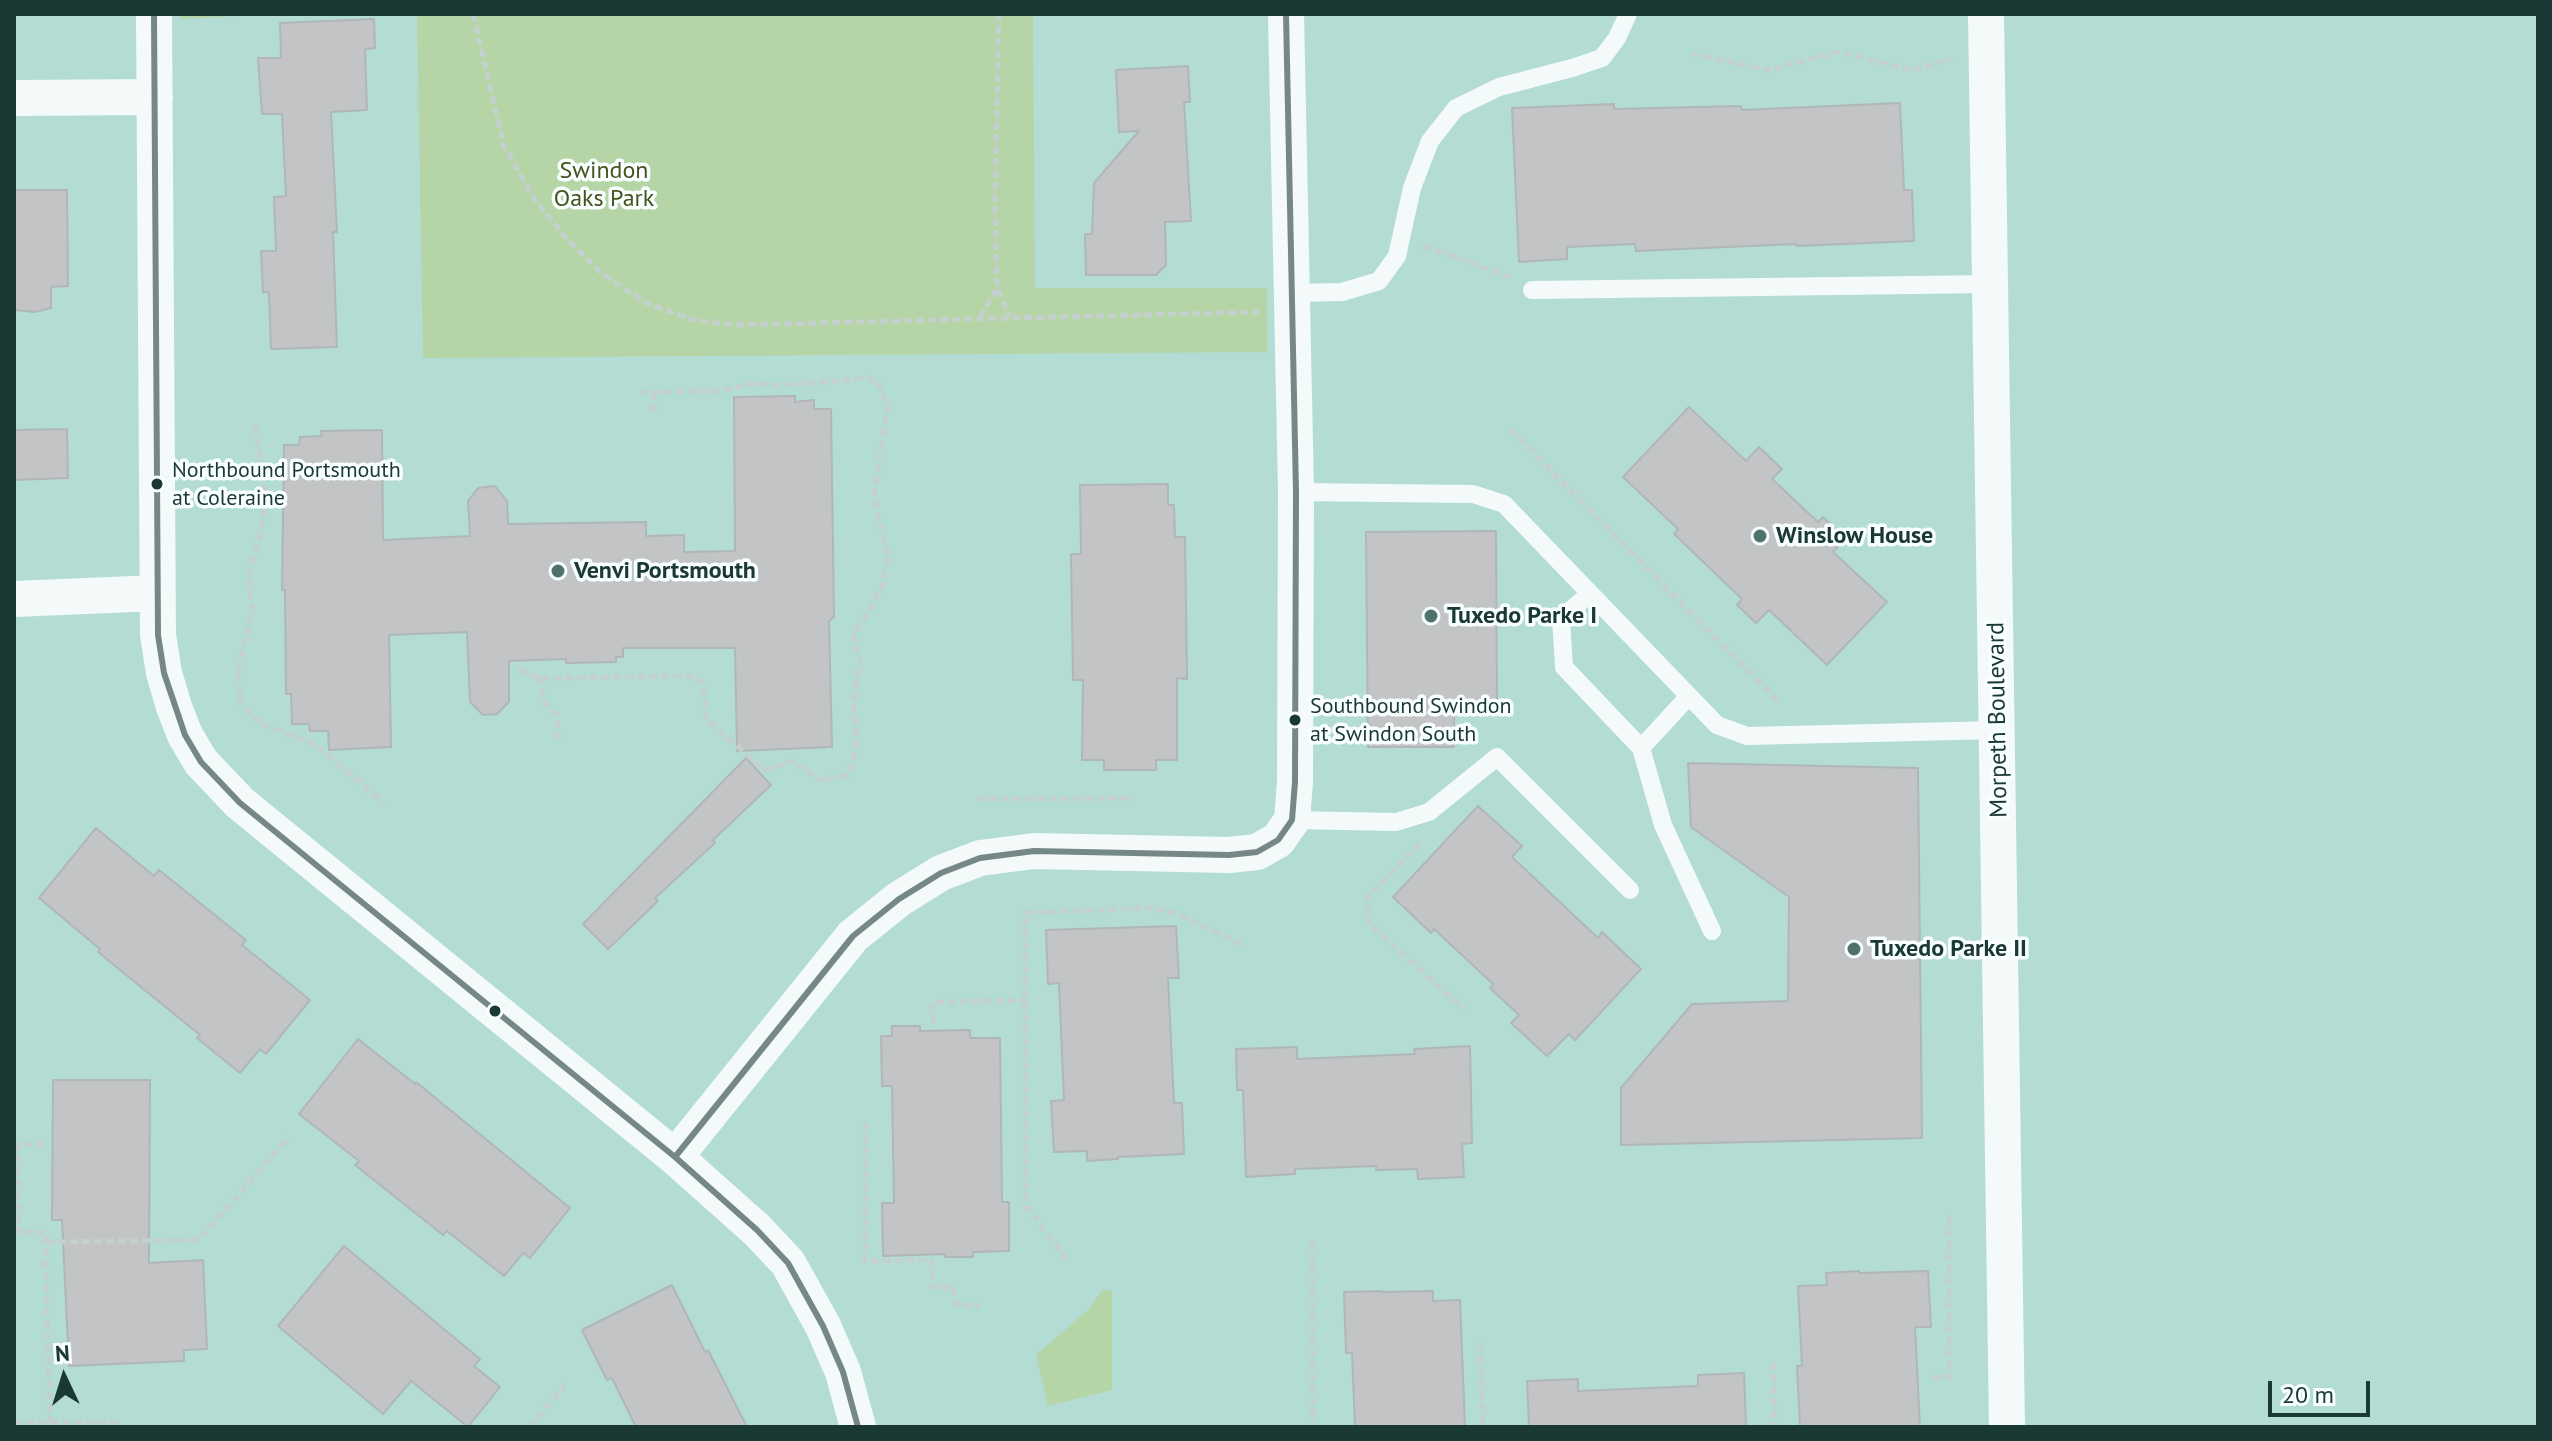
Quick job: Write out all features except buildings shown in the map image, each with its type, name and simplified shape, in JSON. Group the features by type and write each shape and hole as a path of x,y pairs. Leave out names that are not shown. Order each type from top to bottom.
{"street":[{"path":"154,14 158,635 164,673 179,721 201,762 240,803 675,1157 757,1230 788,1263 823,1326 838,1361 858,1427"},
{"path":"675,1157 853,936 899,899 941,873 980,858 1034,851 1229,855 1257,852 1278,840 1292,820 1295,782 1296,492 1286,14"},
{"name":"Morpeth Boulevard","path":"1987,31 2007,1427"},
{"path":"14,98 155,97"},
{"path":"14,599 157,593"}],"lane":[{"path":"1292,302 1379,281 1397,256 1412,188 1430,141 1456,108 1499,87 1602,58 1617,38 1628,14"},
{"path":"1532,290 1991,284"},
{"path":"1296,492 1473,494 1504,504 1717,725 1747,736 1998,730"},
{"path":"1590,594 1561,618 1564,667 1641,748 1663,825 1712,931"},
{"path":"1641,748 1689,696"},
{"path":"1292,820 1396,822 1429,812 1497,757 1630,890"}],"path":[{"path":"473,14 504,146 535,200 600,272 646,303 694,320 734,325 979,318 1292,302"},
{"path":"999,14 995,200 997,289 1010,317"},
{"path":"1692,54 1769,70 1839,52 1912,70 1987,31"},
{"path":"1401,236 1518,280 1531,280 1532,290"},
{"path":"979,318 997,289"},
{"path":"519,670 538,678 693,676 703,684 707,720 765,770 793,761 820,780 848,775 856,747 853,703 860,663 853,636 882,588 888,558 874,499 887,406 880,386 869,378 785,385 753,384 720,391 642,392"},
{"path":"654,392 654,414"},
{"path":"255,426 266,499 260,536 249,572 252,610 238,672 241,703 260,723 316,745 384,803"},
{"path":"1511,430 1778,701"},
{"path":"538,678 544,701 557,716 558,739"},
{"path":"977,799 1134,798"},
{"path":"1406,819 1420,842 1366,899 1369,924 1464,1009"},
{"path":"1067,1259 1026,1206 1025,913 1150,908 1175,913 1245,946"},
{"path":"933,1023 933,1002 1025,1000"},
{"path":"866,1123 865,1261 932,1260 933,1287 953,1288 955,1304 980,1306"},
{"path":"46,1242 198,1240 289,1137"},
{"path":"44,1144 18,1145 19,1233 45,1232 50,1423"},
{"path":"1933,1378 1949,1377 1949,1212"},
{"path":"1312,1241 1313,1427"},
{"path":"1481,1343 1483,1427"},
{"path":"1773,1362 1774,1427"},
{"path":"530,1427 565,1385"},
{"path":"14,1423 118,1422 118,1427"}],"green space":[{"path":"181,14 273,14 181,19"},
{"name":"Swindon Oaks Park","path":"417,14 1033,14 1035,288 1267,288 1267,352 423,358"},
{"path":"1103,1289 1112,1291 1112,1390 1048,1406 1036,1355 1089,1309"}],"transit line":[{"path":"154,14 158,635 164,673 185,735 201,762 240,803 675,1157 757,1230 788,1263 823,1326 843,1372 858,1427"},
{"path":"675,1157 853,936 899,899 941,873 980,858 1034,851 1229,855 1257,852 1278,840 1292,820 1295,782 1296,492 1286,14"}],"place":[{"name":"Northbound Portsmouth at Coleraine","path":"157,484"},
{"name":"Winslow House","path":"1760,536"},
{"name":"Venvi Portsmouth","path":"558,571"},
{"name":"Tuxedo Parke I","path":"1431,616"},
{"name":"Southbound Swindon at Swindon South","path":"1295,720"},
{"name":"Tuxedo Parke II","path":"1854,949"}]}
